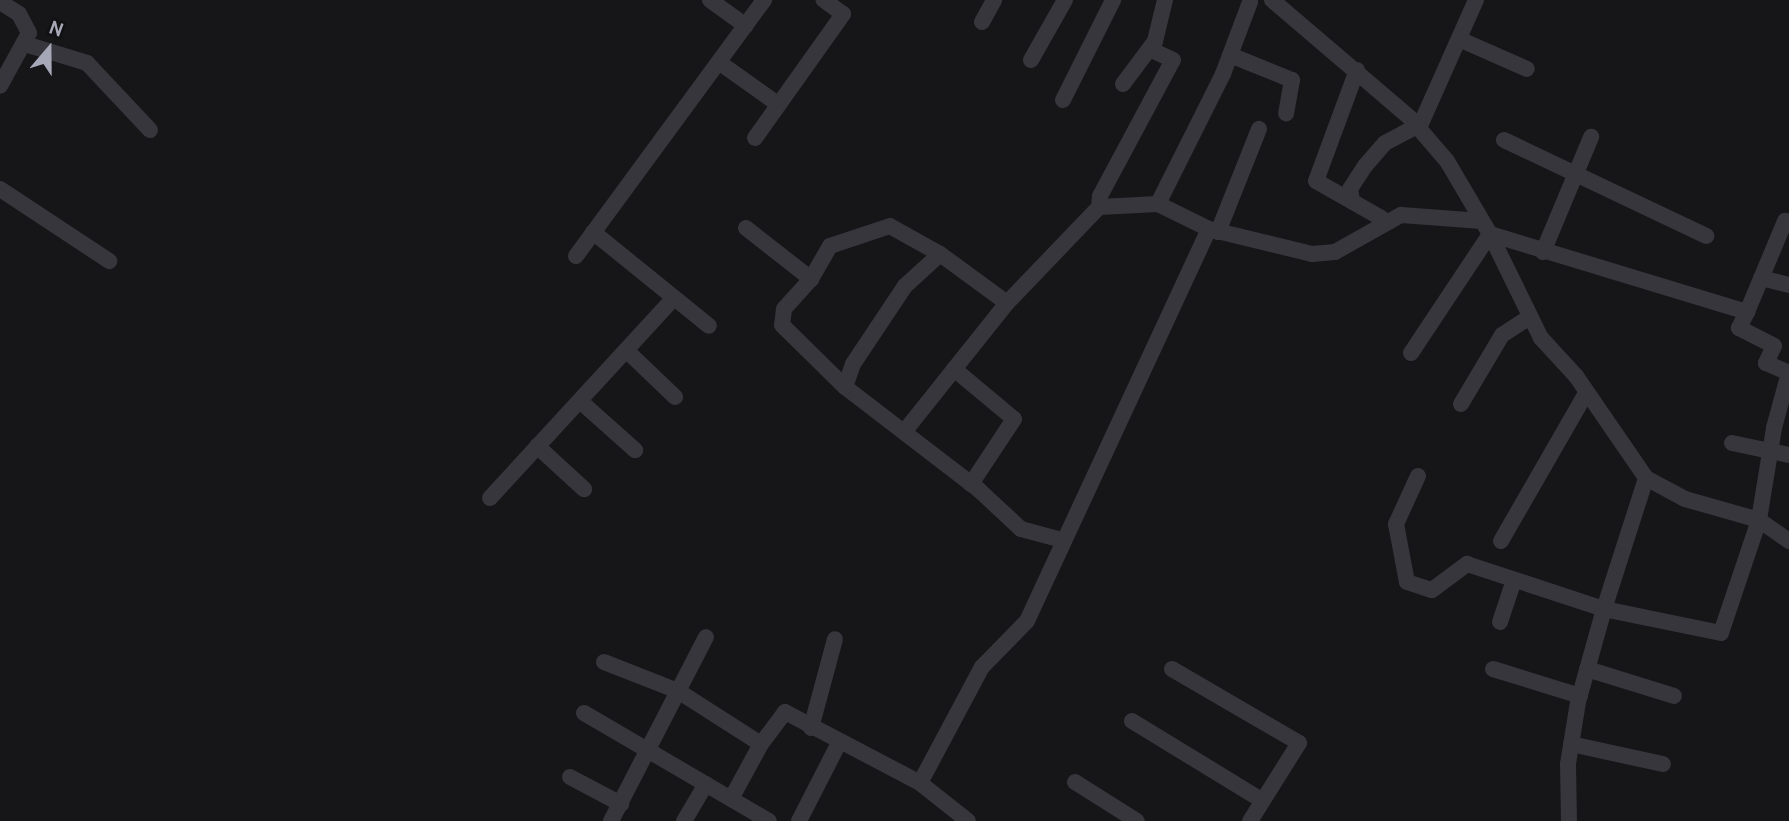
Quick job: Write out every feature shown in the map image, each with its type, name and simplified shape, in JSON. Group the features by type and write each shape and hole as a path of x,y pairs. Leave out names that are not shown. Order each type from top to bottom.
{"street":[{"path":"710,0 746,26"},
{"path":"576,256 764,0"},
{"path":"755,138 842,14 824,0"},
{"path":"982,22 994,0"},
{"path":"1031,60 1065,0"},
{"path":"1063,100 1113,0"},
{"path":"1123,84 1149,49 1165,0"},
{"path":"1352,201 1350,189 1385,143 1418,127 1476,0"},
{"path":"1158,204 1230,55 1249,1"},
{"path":"1274,1 1357,70 1418,127 1447,161 1486,227 1541,338 1576,376 1646,478 1685,499 1759,520 1789,541"},
{"path":"0,2 19,14 29,33 0,86"},
{"path":"1459,39 1527,69"},
{"path":"25,44 86,63 150,130"},
{"path":"904,432 1007,303 1099,208 1100,196 1173,60 1149,49"},
{"path":"1230,55 1292,80 1286,113"},
{"path":"720,63 779,105"},
{"path":"1357,70 1316,181 1381,218 1383,225"},
{"path":"920,783 982,667 1027,621 1062,540 1214,231 1259,129"},
{"path":"1543,252 1579,173 1591,137"},
{"path":"1504,140 1579,173 1706,236"},
{"path":"0,189 109,261"},
{"path":"1099,208 1158,204 1214,231 1312,254 1335,252 1401,215 1486,227 1543,252 1747,312"},
{"path":"1418,476 1396,524 1407,582 1432,590 1467,564 1604,609 1721,633 1759,520 1789,373 1766,363 1774,346 1739,328 1785,221"},
{"path":"1007,303 940,254 890,226 830,246 811,279 784,309 782,325 845,387 971,484 1021,529 1062,540"},
{"path":"1411,353 1486,227"},
{"path":"746,228 811,279"},
{"path":"593,232 709,326"},
{"path":"845,387 853,364 905,286 940,254"},
{"path":"1761,278 1789,285"},
{"path":"490,498 674,298"},
{"path":"1461,404 1502,335 1530,317"},
{"path":"626,350 675,397"},
{"path":"954,369 1014,419 971,484"},
{"path":"1501,541 1586,393"},
{"path":"580,401 635,450"},
{"path":"1732,443 1771,455 1789,455"},
{"path":"537,446 584,489"},
{"path":"1569,821 1571,744 1580,696 1604,609 1646,478"},
{"path":"1500,622 1514,580"},
{"path":"611,821 706,637"},
{"path":"811,728 835,639"},
{"path":"604,662 678,691 761,744"},
{"path":"1172,669 1299,743 1250,821"},
{"path":"1493,669 1580,696"},
{"path":"1587,669 1674,696"},
{"path":"731,799 761,744 785,712 839,743 920,783 962,819"},
{"path":"584,713 769,821"},
{"path":"1132,721 1263,801"},
{"path":"799,821 839,743"},
{"path":"1571,744 1662,764"},
{"path":"570,777 621,804"},
{"path":"1075,782 1137,821"},
{"path":"684,821 706,784"}]}
